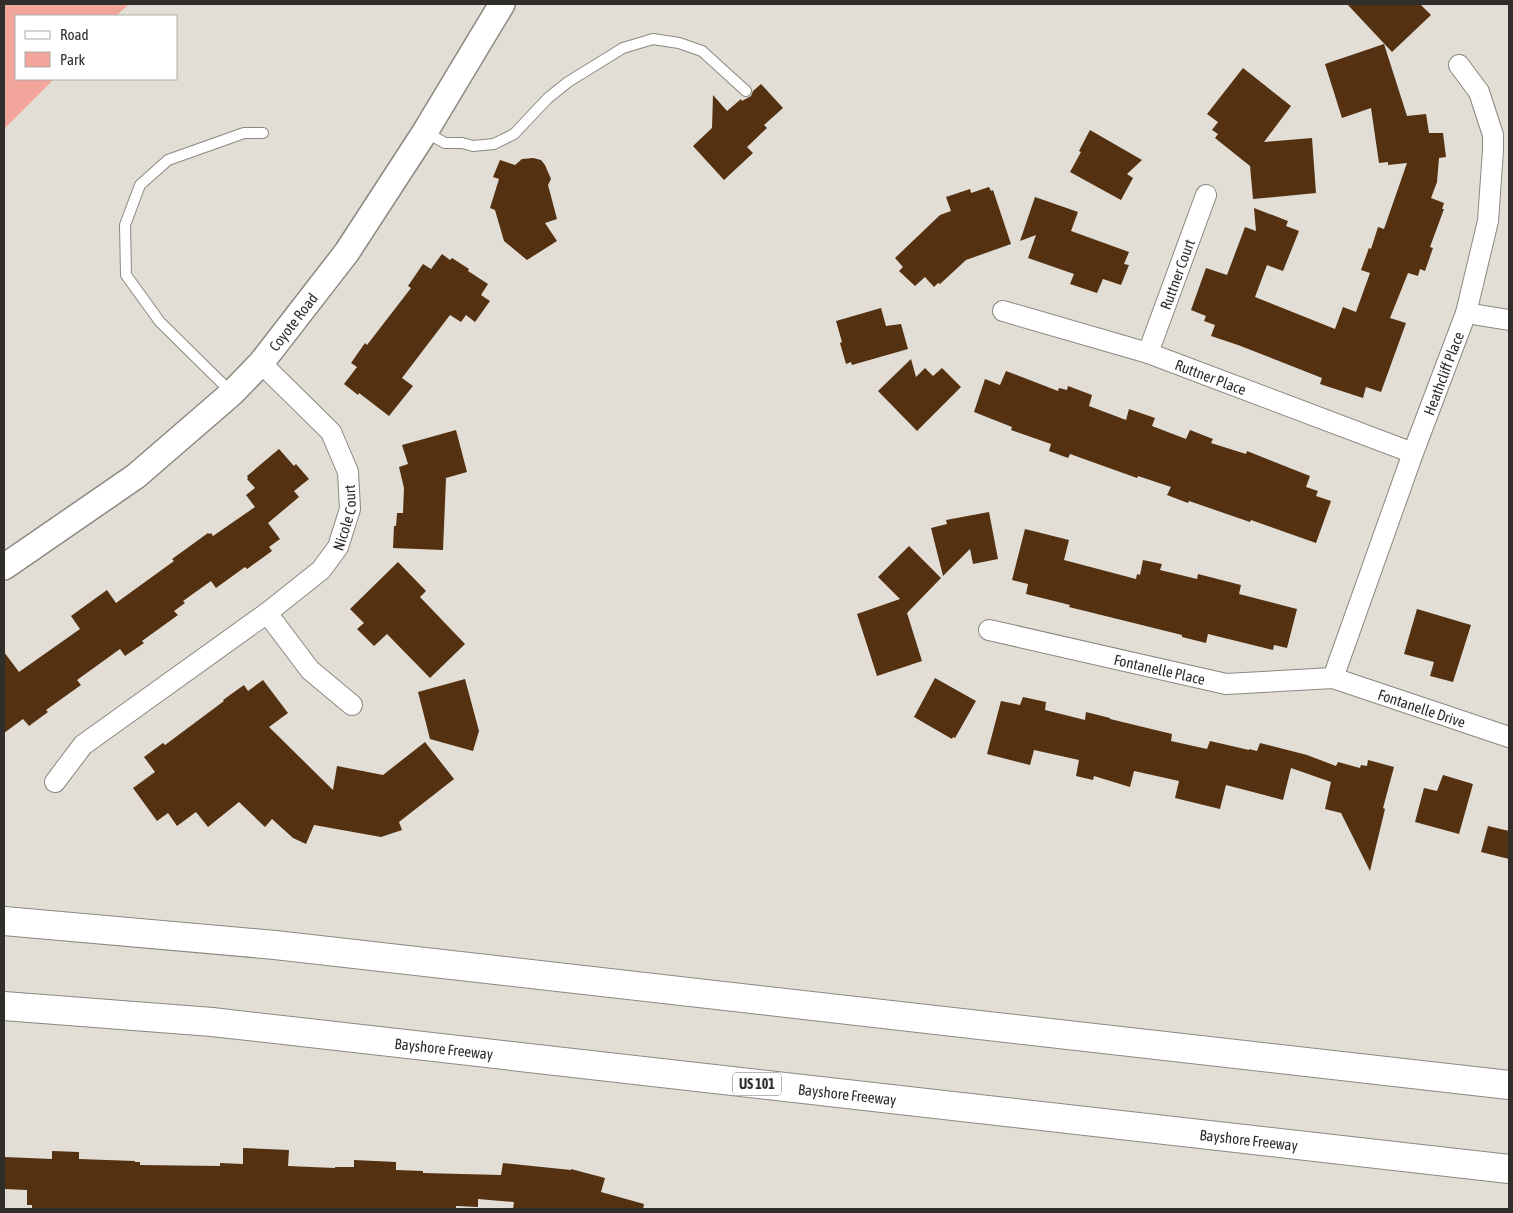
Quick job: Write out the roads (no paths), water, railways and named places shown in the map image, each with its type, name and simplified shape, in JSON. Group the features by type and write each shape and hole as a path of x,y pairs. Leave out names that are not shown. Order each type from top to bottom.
{"highway":[{"path":"4,921 274,945 1509,1084"},
{"name":"Bayshore Freeway","path":"4,1006 212,1022 1509,1170"}],"street":[{"name":"Coyote Road","path":"4,567 136,476 232,393 260,363 347,252 425,132 502,4"},
{"name":"Heathcliff Place","path":"1333,678 1466,313 1488,220 1493,135 1479,92 1459,65"},
{"name":"Ruttner Court","path":"1148,352 1206,196"},
{"name":"Ruttner Place","path":"1002,311 1148,352 1414,453"},
{"path":"1466,313 1509,320"},
{"name":"Nicole Court","path":"55,782 83,745 267,612 321,570 338,547 350,509 348,472 331,432 260,363"},
{"path":"267,612 310,670 352,706"},
{"name":"Fontanelle Place","path":"989,630 1226,684 1333,678"},
{"name":"Fontanelle Drive","path":"1333,678 1509,737"}],"lane":[{"path":"425,132 445,143 462,143 473,146 494,144 514,134 548,98 568,82 623,48 654,38 679,43 702,51 746,91"},
{"path":"232,393 160,322 126,275 125,225 140,185 168,160 244,133 263,133"}]}
